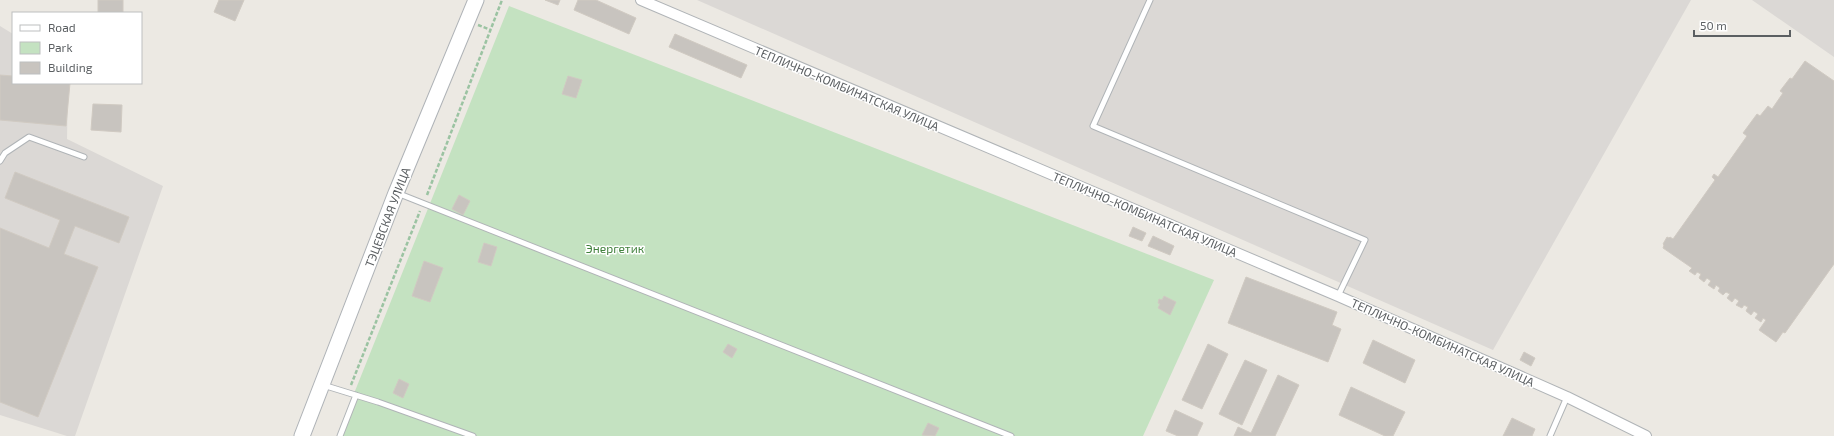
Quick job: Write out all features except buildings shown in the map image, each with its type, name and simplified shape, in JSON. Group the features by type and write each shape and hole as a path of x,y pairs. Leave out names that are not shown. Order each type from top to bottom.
{"main road":[{"name":"ТЭЦЕВСКАЯ УЛИЦА","path":"302,436 396,193 476,0"}],"street":[{"name":"ТЕПЛИЧНО-КОМБИНАТСКАЯ УЛИЦА","path":"641,0 1338,296 1567,397 1646,436"}],"lane":[{"path":"1150,0 1093,126 1364,240 1338,296"},
{"path":"0,161 5,153 29,137 84,157"},
{"path":"396,193 1011,436"},
{"path":"322,385 356,395 473,436"},
{"path":"340,436 356,395"},
{"path":"1550,436 1567,397"}],"path":[{"path":"348,393 424,203 502,0"}],"shaded area":[{"path":"697,0 1691,0 1493,350"},
{"path":"1752,0 1834,0 1834,57"},
{"path":"0,26 12,33 12,84 68,84 67,139 163,186 75,436 67,436 0,415"}],"green space":[{"name":"Энергетик","path":"509,6 1214,280 1143,436 337,436"}]}
